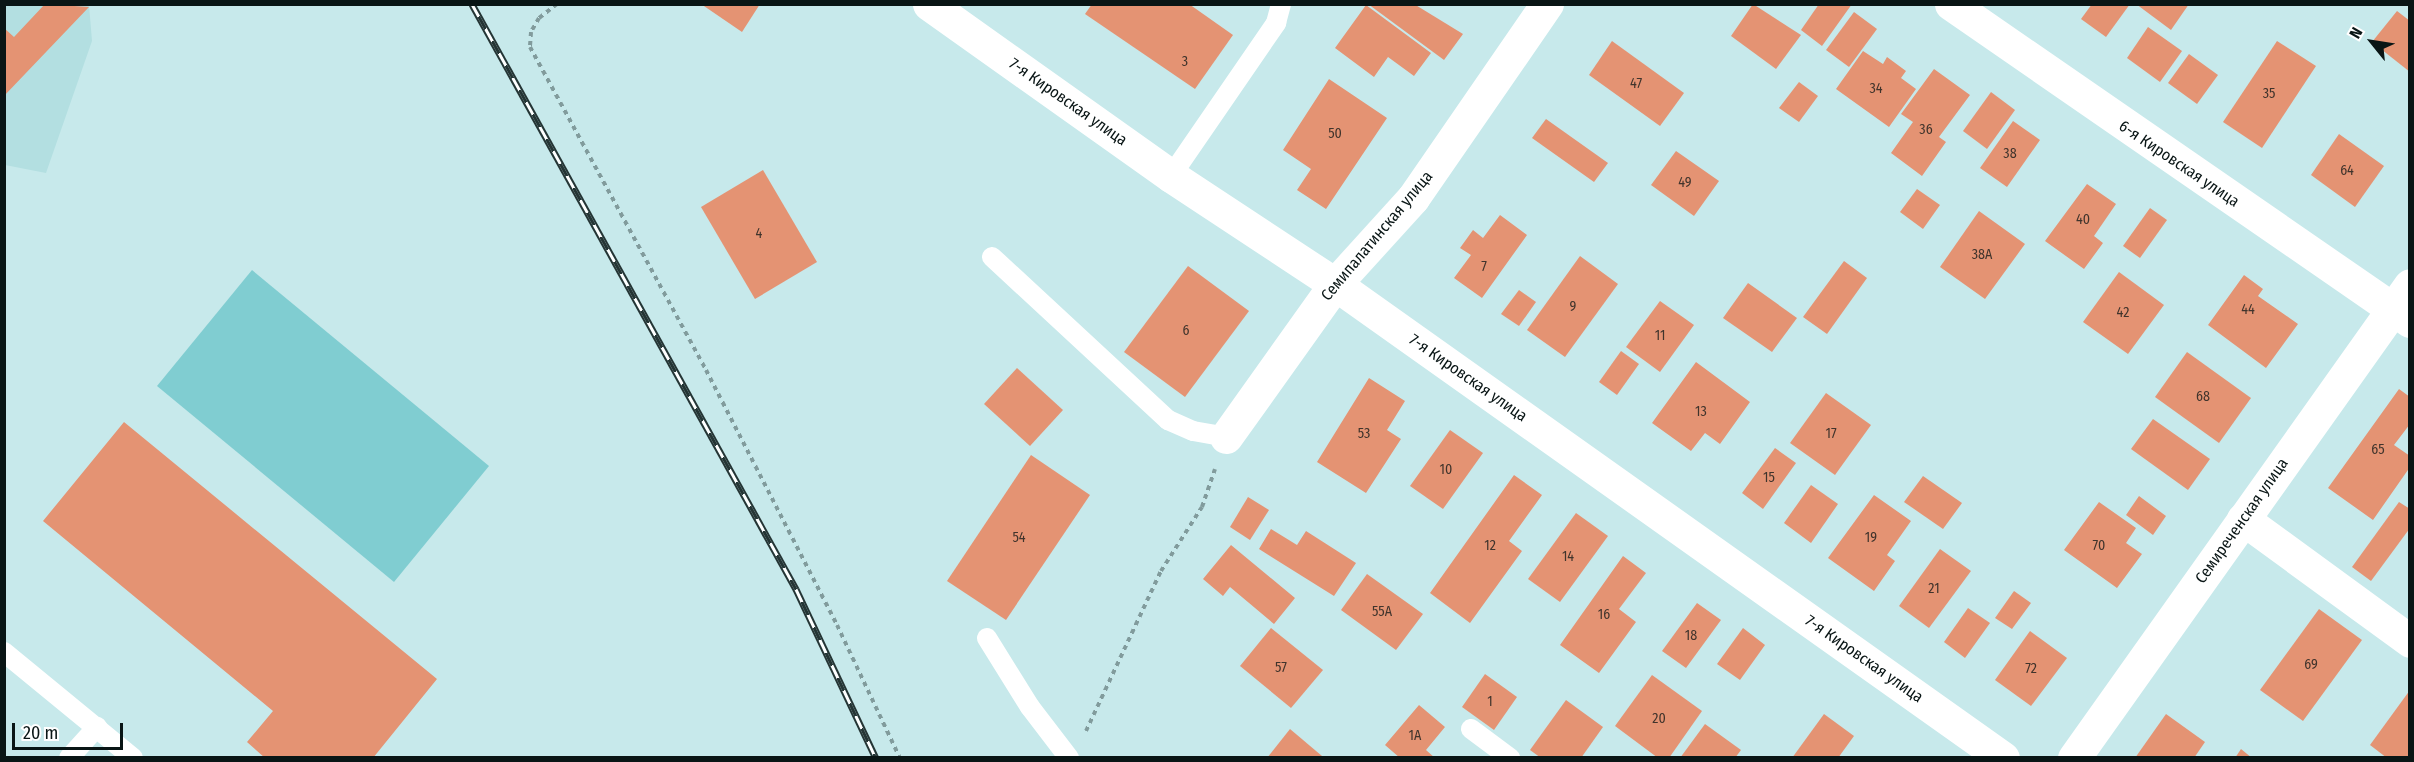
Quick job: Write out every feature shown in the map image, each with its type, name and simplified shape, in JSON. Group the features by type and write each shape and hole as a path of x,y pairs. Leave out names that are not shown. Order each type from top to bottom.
{"street":[{"name":"7-я Кировская улица","path":"929,4 1171,176 1335,284 2002,758"},
{"name":"Семипалатинская улица","path":"1226,437 1335,284 1413,198 1547,4"},
{"name":"6-я Кировская улица","path":"1951,4 2404,305"},
{"name":"Семиреченская улица","path":"2074,758 2243,519 2404,305"},
{"path":"2243,519 2409,641"}],"lane":[{"path":"1171,176 1276,23 1281,4"},
{"path":"992,257 1168,420 1193,431 1226,437"},
{"path":"987,638 1030,708 1069,758"},
{"path":"4,652 133,758"},
{"path":"69,758 98,727"},
{"path":"1471,729 1510,758"}],"path":[{"path":"557,4 539,18 531,32 530,47 711,381 837,625 900,758"},
{"path":"1083,737 1161,572 1202,507 1226,437"}],"shaded area":[{"path":"4,5 89,5 92,41 46,173 5,165"},
{"path":"252,270 489,466 394,582 157,386"}],"building":[{"path":"45,4 89,7 4,96 4,28 14,37"},
{"path":"701,4 760,4 742,32"},
{"path":"1092,4 1189,4 1233,35 1195,89 1085,14"},
{"path":"1368,4 1414,4 1463,34 1444,60"},
{"path":"1753,4 1801,35 1776,69 1731,36"},
{"path":"1819,4 1852,4 1822,46 1801,30"},
{"path":"2092,4 2130,4 2106,37 2081,19"},
{"path":"2136,4 2189,4 2171,30"},
{"path":"1366,5 1431,53 1414,76 1388,57 1374,77 1335,48"},
{"path":"2397,11 2410,21 2410,72 2372,42"},
{"path":"1854,12 1877,29 1849,67 1826,50"},
{"path":"2148,27 2182,51 2160,82 2127,58"},
{"path":"1612,41 1684,93 1660,126 1589,75"},
{"path":"2277,41 2316,66 2262,148 2223,122"},
{"path":"1863,51 1883,64 1887,57 1906,71 1901,78 1916,89 1889,127 1836,89"},
{"path":"2189,54 2218,75 2197,104 2168,83"},
{"path":"1934,69 1970,95 1939,137 1946,142 1922,176 1891,153 1913,122 1901,114"},
{"path":"1329,79 1387,118 1326,209 1297,190 1311,169 1283,150"},
{"path":"1799,82 1818,96 1799,122 1779,108"},
{"path":"1991,92 2015,110 1987,149 1963,131"},
{"path":"1546,119 1608,163 1594,182 1532,138"},
{"path":"2013,121 2040,140 2007,187 1980,168"},
{"path":"2339,134 2384,166 2355,207 2311,175"},
{"path":"1676,151 1719,181 1694,216 1651,185"},
{"path":"763,170 817,262 755,299 701,207"},
{"path":"2087,184 2116,204 2094,236 2103,243 2084,269 2045,241"},
{"path":"1917,189 1940,205 1923,229 1900,212"},
{"path":"2150,208 2167,220 2140,258 2123,246"},
{"path":"1979,211 2025,244 1985,299 1940,267"},
{"path":"1500,215 1527,235 1482,298 1454,278 1471,255 1460,248 1473,230 1483,238"},
{"path":"1580,256 1618,284 1565,357 1527,330"},
{"path":"1844,261 1867,278 1827,334 1803,317"},
{"path":"1188,266 1249,311 1185,397 1124,352"},
{"path":"2119,272 2164,305 2128,354 2083,322"},
{"path":"2244,275 2263,289 2258,296 2298,324 2266,368 2208,325"},
{"path":"1748,283 1797,318 1772,352 1723,318"},
{"path":"1519,290 1536,302 1519,326 1501,314"},
{"path":"1660,301 1694,325 1660,372 1626,347"},
{"path":"1621,351 1639,364 1617,395 1599,382"},
{"path":"2187,352 2251,398 2219,443 2155,397"},
{"path":"1696,362 1750,402 1720,444 1705,433 1691,451 1652,423"},
{"path":"1017,368 1063,410 1030,446 984,404"},
{"path":"1369,378 1405,401 1387,430 1401,439 1366,493 1317,462"},
{"path":"2399,389 2410,397 2410,424 2394,445 2410,456 2410,467 2373,520 2328,488"},
{"path":"1826,393 1871,425 1835,475 1790,443"},
{"path":"2153,419 2210,459 2188,490 2131,449"},
{"path":"124,422 437,679 373,758 265,758 247,742 273,711 43,521"},
{"path":"1450,430 1483,453 1443,509 1410,486"},
{"path":"1775,448 1796,463 1763,509 1742,493"},
{"path":"1031,455 1090,495 1006,620 947,581"},
{"path":"1514,475 1542,495 1509,541 1522,551 1470,623 1430,593"},
{"path":"1923,476 1962,503 1943,529 1904,502"},
{"path":"1811,485 1838,504 1811,543 1784,523"},
{"path":"1874,495 1911,521 1887,555 1895,561 1874,591 1828,558"},
{"path":"2139,496 2166,516 2153,535 2126,515"},
{"path":"1248,497 1269,510 1250,540 1230,527"},
{"path":"2099,502 2136,528 2126,543 2142,554 2117,588 2064,550"},
{"path":"2399,502 2410,509 2410,528 2371,581 2352,567"},
{"path":"1576,513 1608,536 1560,602 1528,579"},
{"path":"1271,529 1297,545 1306,531 1356,563 1334,596 1259,549"},
{"path":"1231,545 1295,598 1274,624 1230,587 1223,596 1203,579"},
{"path":"1940,549 1971,571 1929,628 1899,606"},
{"path":"1623,556 1646,573 1619,609 1636,622 1599,673 1560,645"},
{"path":"1367,574 1423,614 1396,650 1341,610"},
{"path":"2014,591 2031,603 2012,629 1995,618"},
{"path":"1697,603 1721,620 1686,668 1662,651"},
{"path":"1968,608 1990,623 1965,658 1944,642"},
{"path":"2319,609 2362,640 2303,721 2260,690"},
{"path":"1271,628 1323,670 1291,708 1240,666"},
{"path":"1743,628 1765,645 1740,680 1717,664"},
{"path":"2030,631 2067,658 2031,706 1995,680"},
{"path":"1485,674 1517,697 1494,730 1462,707"},
{"path":"1652,675 1702,711 1669,758 1658,758 1615,726"},
{"path":"2410,690 2410,758 2387,758 2370,745"},
{"path":"1566,700 1603,727 1581,758 1541,758 1530,750"},
{"path":"1419,705 1445,727 1426,750 1435,758 1400,758 1385,745"},
{"path":"1824,714 1854,736 1838,758 1792,758"},
{"path":"2166,714 2205,742 2194,758 2135,758"},
{"path":"1705,724 1741,750 1735,758 1680,758"},
{"path":"1290,729 1322,756 1320,758 1267,758"},
{"path":"2241,749 2252,758 2235,758"}],"railway":[{"path":"472,4 796,589 876,758"}]}
